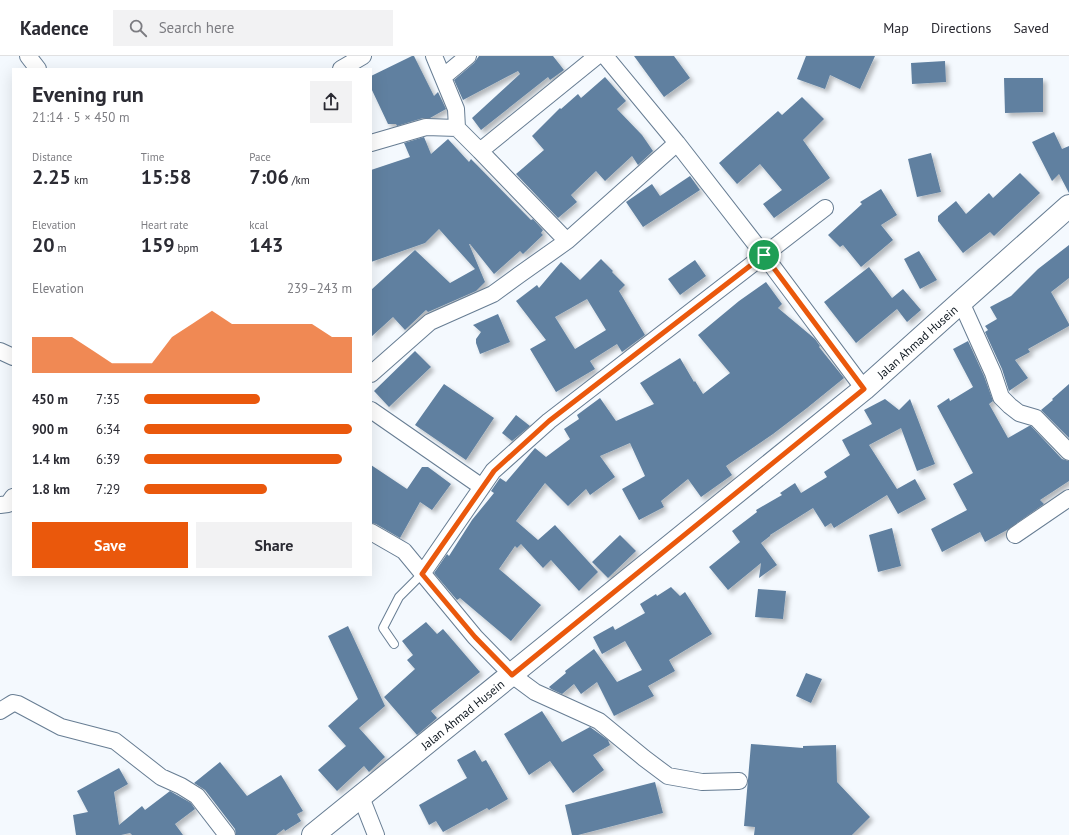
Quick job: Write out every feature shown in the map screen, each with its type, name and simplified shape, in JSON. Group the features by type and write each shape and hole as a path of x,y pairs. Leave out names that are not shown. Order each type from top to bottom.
{"main road":[{"name":"Jalan Ahmad Husein","path":"313,835 864,389 1069,206"}],"street":[{"path":"28,56 37,68"},
{"path":"343,68 363,56"},
{"path":"434,56 456,109 457,128 567,241"},
{"path":"443,77 468,56"},
{"path":"480,151 597,56"},
{"path":"605,56 677,143 764,255 864,389"},
{"path":"372,143 426,127 457,128"},
{"path":"372,373 430,322 493,294 567,241 677,143"},
{"path":"422,574 494,471 549,421 825,208"},
{"path":"961,302 993,373 1001,397 1020,413 1036,418 1069,452"},
{"path":"0,351 12,357"},
{"path":"372,411 482,487"},
{"path":"0,504 8,504 12,498"},
{"path":"1015,535 1069,498"},
{"path":"372,533 404,551 475,637 512,675 535,692 599,721 668,776 702,782 739,781"},
{"path":"0,711 13,703 18,704 61,727 115,742 161,777 181,786 197,796 227,835"},
{"path":"361,797 376,835"}],"lane":[{"path":"394,644 383,628 399,597 422,574"}],"building":[{"path":"414,56 434,96 438,92 446,109 430,118 423,118 397,126 396,124 388,124 372,90 372,76"},
{"path":"479,56 553,56 564,70 550,80 548,77 481,130 472,118 520,74 518,71 463,100 454,80 474,63"},
{"path":"634,56 674,56 690,78 664,97"},
{"path":"806,56 875,56 860,89 830,75 825,89 797,79"},
{"path":"945,61 946,82 912,84 911,63"},
{"path":"605,77 626,101 617,109 642,135 653,151 638,165 632,156 605,181 596,171 571,195 577,202 558,218 516,174 544,150 532,136 560,108 561,109 578,94 581,98"},
{"path":"1004,78 1043,78 1043,112 1005,113"},
{"path":"802,97 824,119 803,140 830,178 774,218 763,204 782,190 760,164 737,184 719,163 778,111 782,115"},
{"path":"1054,132 1062,149 1069,146 1069,193 1059,174 1052,181 1032,142"},
{"path":"424,137 431,154 448,139 469,162 471,159 531,220 533,219 543,230 541,233 543,235 523,254 520,251 494,274 469,244 485,282 476,291 428,312 426,310 405,330 393,317 372,336 372,289 415,250 450,283 475,269 439,229 425,243 372,262 372,170 410,157 404,143"},
{"path":"931,153 941,192 917,197 908,159"},
{"path":"1020,173 1040,193 994,236 990,232 963,253 938,221 938,216 956,201 966,214 989,193 993,198"},
{"path":"690,176 700,190 643,227 626,202 652,184 660,196"},
{"path":"881,189 897,215 881,225 893,240 861,267 843,245 840,247 828,235 862,204 860,202"},
{"path":"1069,245 1069,278 1051,292 1069,326 1028,349 1030,352 1015,360 1028,378 1009,391 1002,369 985,332 988,330 985,326 997,319 990,307 1011,296 1038,269"},
{"path":"919,251 937,280 920,289 904,259"},
{"path":"601,259 625,285 619,291 645,335 622,352 617,344 590,361 595,369 556,392 530,349 546,340 516,301 537,285 539,288 561,262 580,280","holes":["587,299 606,330 575,349 555,317"]},
{"path":"695,260 706,276 680,295 668,279"},
{"path":"869,267 892,298 903,289 921,310 907,322 897,309 856,343 824,302"},
{"path":"766,282 782,304 778,308 815,339 820,346 819,347 844,378 773,434 726,466 732,475 701,497 688,479 661,501 664,507 639,520 622,489 645,476 630,443 600,456 615,477 590,495 586,489 568,506 545,483 516,521 538,540 555,525 598,572 579,591 551,560 543,568 521,544 517,548 515,546 499,569 541,605 511,641 460,598 457,600 434,573 447,554 449,556 472,520 494,493 491,491 500,478 506,482 535,448 546,457 570,439 564,429 579,419 577,415 600,398 616,421 654,404 640,383 680,358 703,394 730,373 698,335 739,301"},
{"path":"498,314 510,342 480,354 476,339 481,332 473,325"},
{"path":"968,341 984,376 993,401 989,404 1008,438 1031,426 1062,459 1069,461 1069,481 1040,500 1044,504 1007,530 985,542 980,532 942,552 931,529 967,510 953,484 973,473 937,406 949,398 950,401 973,387 953,349"},
{"path":"415,351 431,367 389,407 374,391"},
{"path":"444,384 494,418 466,460 415,425"},
{"path":"1069,384 1069,438 1041,410"},
{"path":"885,399 899,410 910,399 935,464 917,471 901,428 869,445 897,489 915,479 926,499 898,514 887,495 834,528 831,523 825,527 813,508 770,535 761,543 777,565 759,578 761,563 728,590 709,567 740,542 732,531 757,512 756,510 782,495 780,493 795,483 801,493 827,477 824,472 850,455 842,440 872,424 864,410"},
{"path":"516,415 530,426 512,441 502,433"},
{"path":"372,466 407,489 422,467 428,467 451,484 432,510 420,502 400,538 372,523"},
{"path":"892,528 901,566 878,572 869,535"},
{"path":"620,535 636,551 608,578 592,562"},
{"path":"671,587 680,596 685,592 712,634 669,660 675,671 648,686 654,696 614,716 597,682 581,694 574,684 562,694 549,687 566,673 565,671 594,649 617,682 642,670 625,641 602,654 593,637 613,626 615,630 645,613 640,604"},
{"path":"758,589 786,591 783,619 755,617"},
{"path":"426,622 437,634 443,629 480,672 431,711 437,718 417,735 384,697 415,669 407,660 413,655 402,641"},
{"path":"348,626 385,706 359,728 385,757 369,772 364,766 337,791 318,770 346,746 328,726 358,699 328,636"},
{"path":"806,673 822,679 811,703 796,696"},
{"path":"542,711 562,742 590,727 608,740 610,745 593,755 604,770 573,793 550,761 529,775 504,734"},
{"path":"751,744 803,748 803,746 836,745 837,782 870,817 852,835 754,835 755,827 744,826"},
{"path":"475,750 482,762 486,760 508,799 489,810 487,808 443,832 436,821 429,825 419,805 467,778 457,760"},
{"path":"220,762 247,796 281,775 303,811 297,814 301,821 285,831 284,829 276,835 236,835 235,829 205,790 194,783"},
{"path":"119,768 128,784 114,792 119,825 142,806 145,810 170,791 191,803 195,809 175,824 183,835 132,835 130,833 121,835 76,835 73,815 88,812 77,791"},
{"path":"655,782 663,813 578,835 572,835 565,805"}],"route":[{"path":"764,255 864,389 512,675 475,637 422,574 494,471 549,421 764,255"}]}
